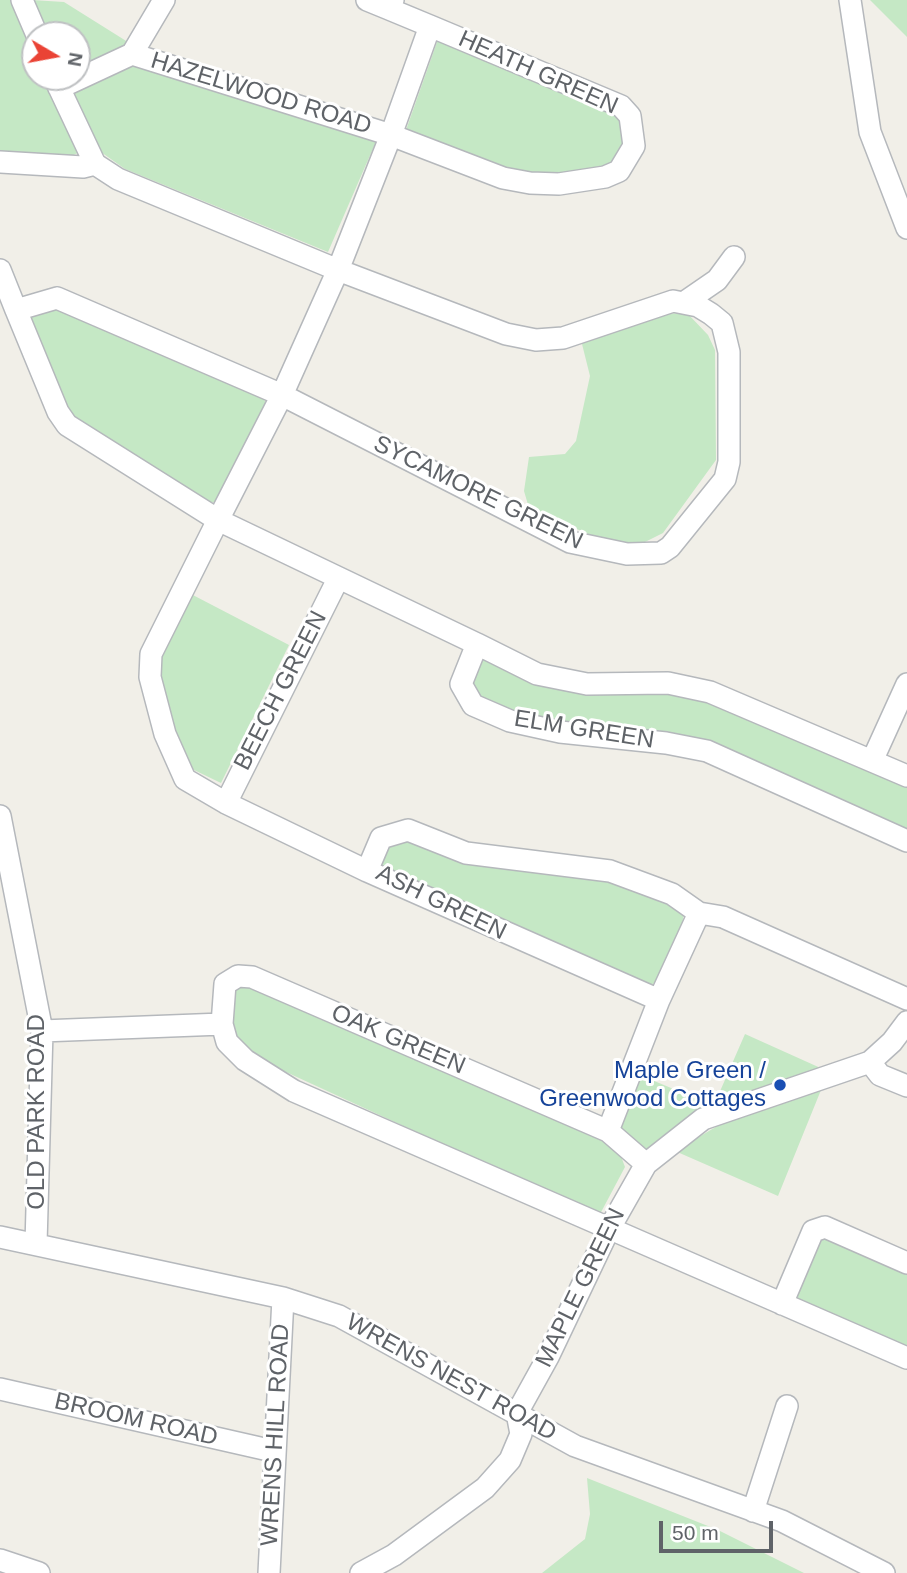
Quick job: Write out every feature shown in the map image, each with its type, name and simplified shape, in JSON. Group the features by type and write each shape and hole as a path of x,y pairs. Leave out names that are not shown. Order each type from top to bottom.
{"street":[{"path":"22,0 31,21"},
{"path":"91,70 132,54 164,0"},
{"path":"367,0 391,5 430,26"},
{"path":"850,0 870,132 907,228"},
{"name":"HEATH GREEN","path":"338,270 430,26 621,106 630,116 634,146 619,171 605,177 559,184 503,178 391,135"},
{"name":"HAZELWOOD ROAD","path":"132,54 391,135"},
{"path":"60,91 95,164 118,179 338,270 506,334 536,340 563,338 662,303 685,302 698,306 722,323"},
{"path":"0,162 83,167 95,164"},
{"path":"685,302 717,280 734,257"},
{"path":"0,270 58,412 66,425 218,520 477,643"},
{"path":"338,270 282,395 150,653 148,665 176,763 185,779 226,803 367,871"},
{"path":"717,280 722,323"},
{"path":"16,310 57,298 63,299 282,395"},
{"name":"SYCAMORE GREEN","path":"282,395 570,542 627,554 661,553 670,547 725,479 729,462 729,352 722,323"},
{"name":"BEECH GREEN","path":"226,803 338,579"},
{"name":"ELM GREEN","path":"907,776 710,692 668,683 587,684 537,674 477,643 461,684 473,705 510,721 560,732 666,743 707,751 907,841"},
{"path":"872,761 907,684"},
{"name":"OLD PARK ROAD","path":"0,816 42,1031 36,1244"},
{"name":"ASH GREEN","path":"659,1000 367,871 381,838 392,832 408,830 466,853 610,871 671,894 699,913"},
{"path":"646,1164 608,1131 659,1000 699,913 723,917 907,999"},
{"name":"OAK GREEN","path":"222,1024 225,984 238,976 252,977 608,1131"},
{"name":"MAPLE GREEN","path":"517,1413 548,1357 608,1231 646,1164 702,1119 870,1062 892,1042 907,1022"},
{"path":"42,1031 222,1024 227,1041 245,1060 294,1091 608,1231 907,1358"},
{"path":"870,1062 880,1075 907,1086"},
{"path":"782,1304 813,1231 825,1227 907,1263"},
{"name":"WRENS NEST ROAD","path":"0,1237 283,1298 350,1322 575,1446 782,1521 884,1573"},
{"name":"WRENS HILL ROAD","path":"269,1573 273,1451 283,1298"},
{"name":"BROOM ROAD","path":"0,1389 273,1451"},
{"path":"753,1511 787,1406"},
{"path":"361,1573 394,1555 485,1488 510,1460 521,1434 517,1413"},
{"path":"0,1560 39,1573"}],"green space":[{"path":"0,0 15,0 24,21 21,21 21,91 52,91 78,153 61,160 0,154"},
{"path":"32,0 64,2 131,44 91,66 91,21 41,21"},
{"path":"870,0 907,0 907,37"},
{"path":"449,41 617,113 628,144 619,163 599,171 537,178 506,173 406,130 437,42"},
{"path":"132,62 378,137 328,252 125,169 91,145 68,91 91,91 91,80"},
{"path":"54,305 263,396 267,407 218,502 204,502 67,413 29,317"},
{"path":"663,313 688,314 708,335 715,350 716,460 663,533 643,543 611,544 529,508 524,491 529,457 565,454 576,441 590,376 581,340"},
{"path":"189,593 289,645 221,783 194,770 185,759 154,674"},
{"path":"491,659 706,697 907,786 907,832 752,763 497,710 471,689 471,675 481,660"},
{"path":"405,837 608,878 664,897 684,912 682,926 657,982 650,985 374,866 383,844"},
{"path":"248,981 596,1131 619,1151 625,1167 599,1216 249,1055 228,1028 236,985"},
{"path":"745,1034 825,1070 714,1105"},
{"path":"635,1073 712,1105 644,1151 613,1126"},
{"path":"821,1090 778,1196 675,1151 731,1118"},
{"path":"823,1232 907,1269 907,1351 792,1300"},
{"path":"587,1478 718,1530 804,1573 542,1573 585,1539 590,1514"}],"place":[{"name":"Maple Green / Greenwood Cottages","path":"780,1085"}]}
